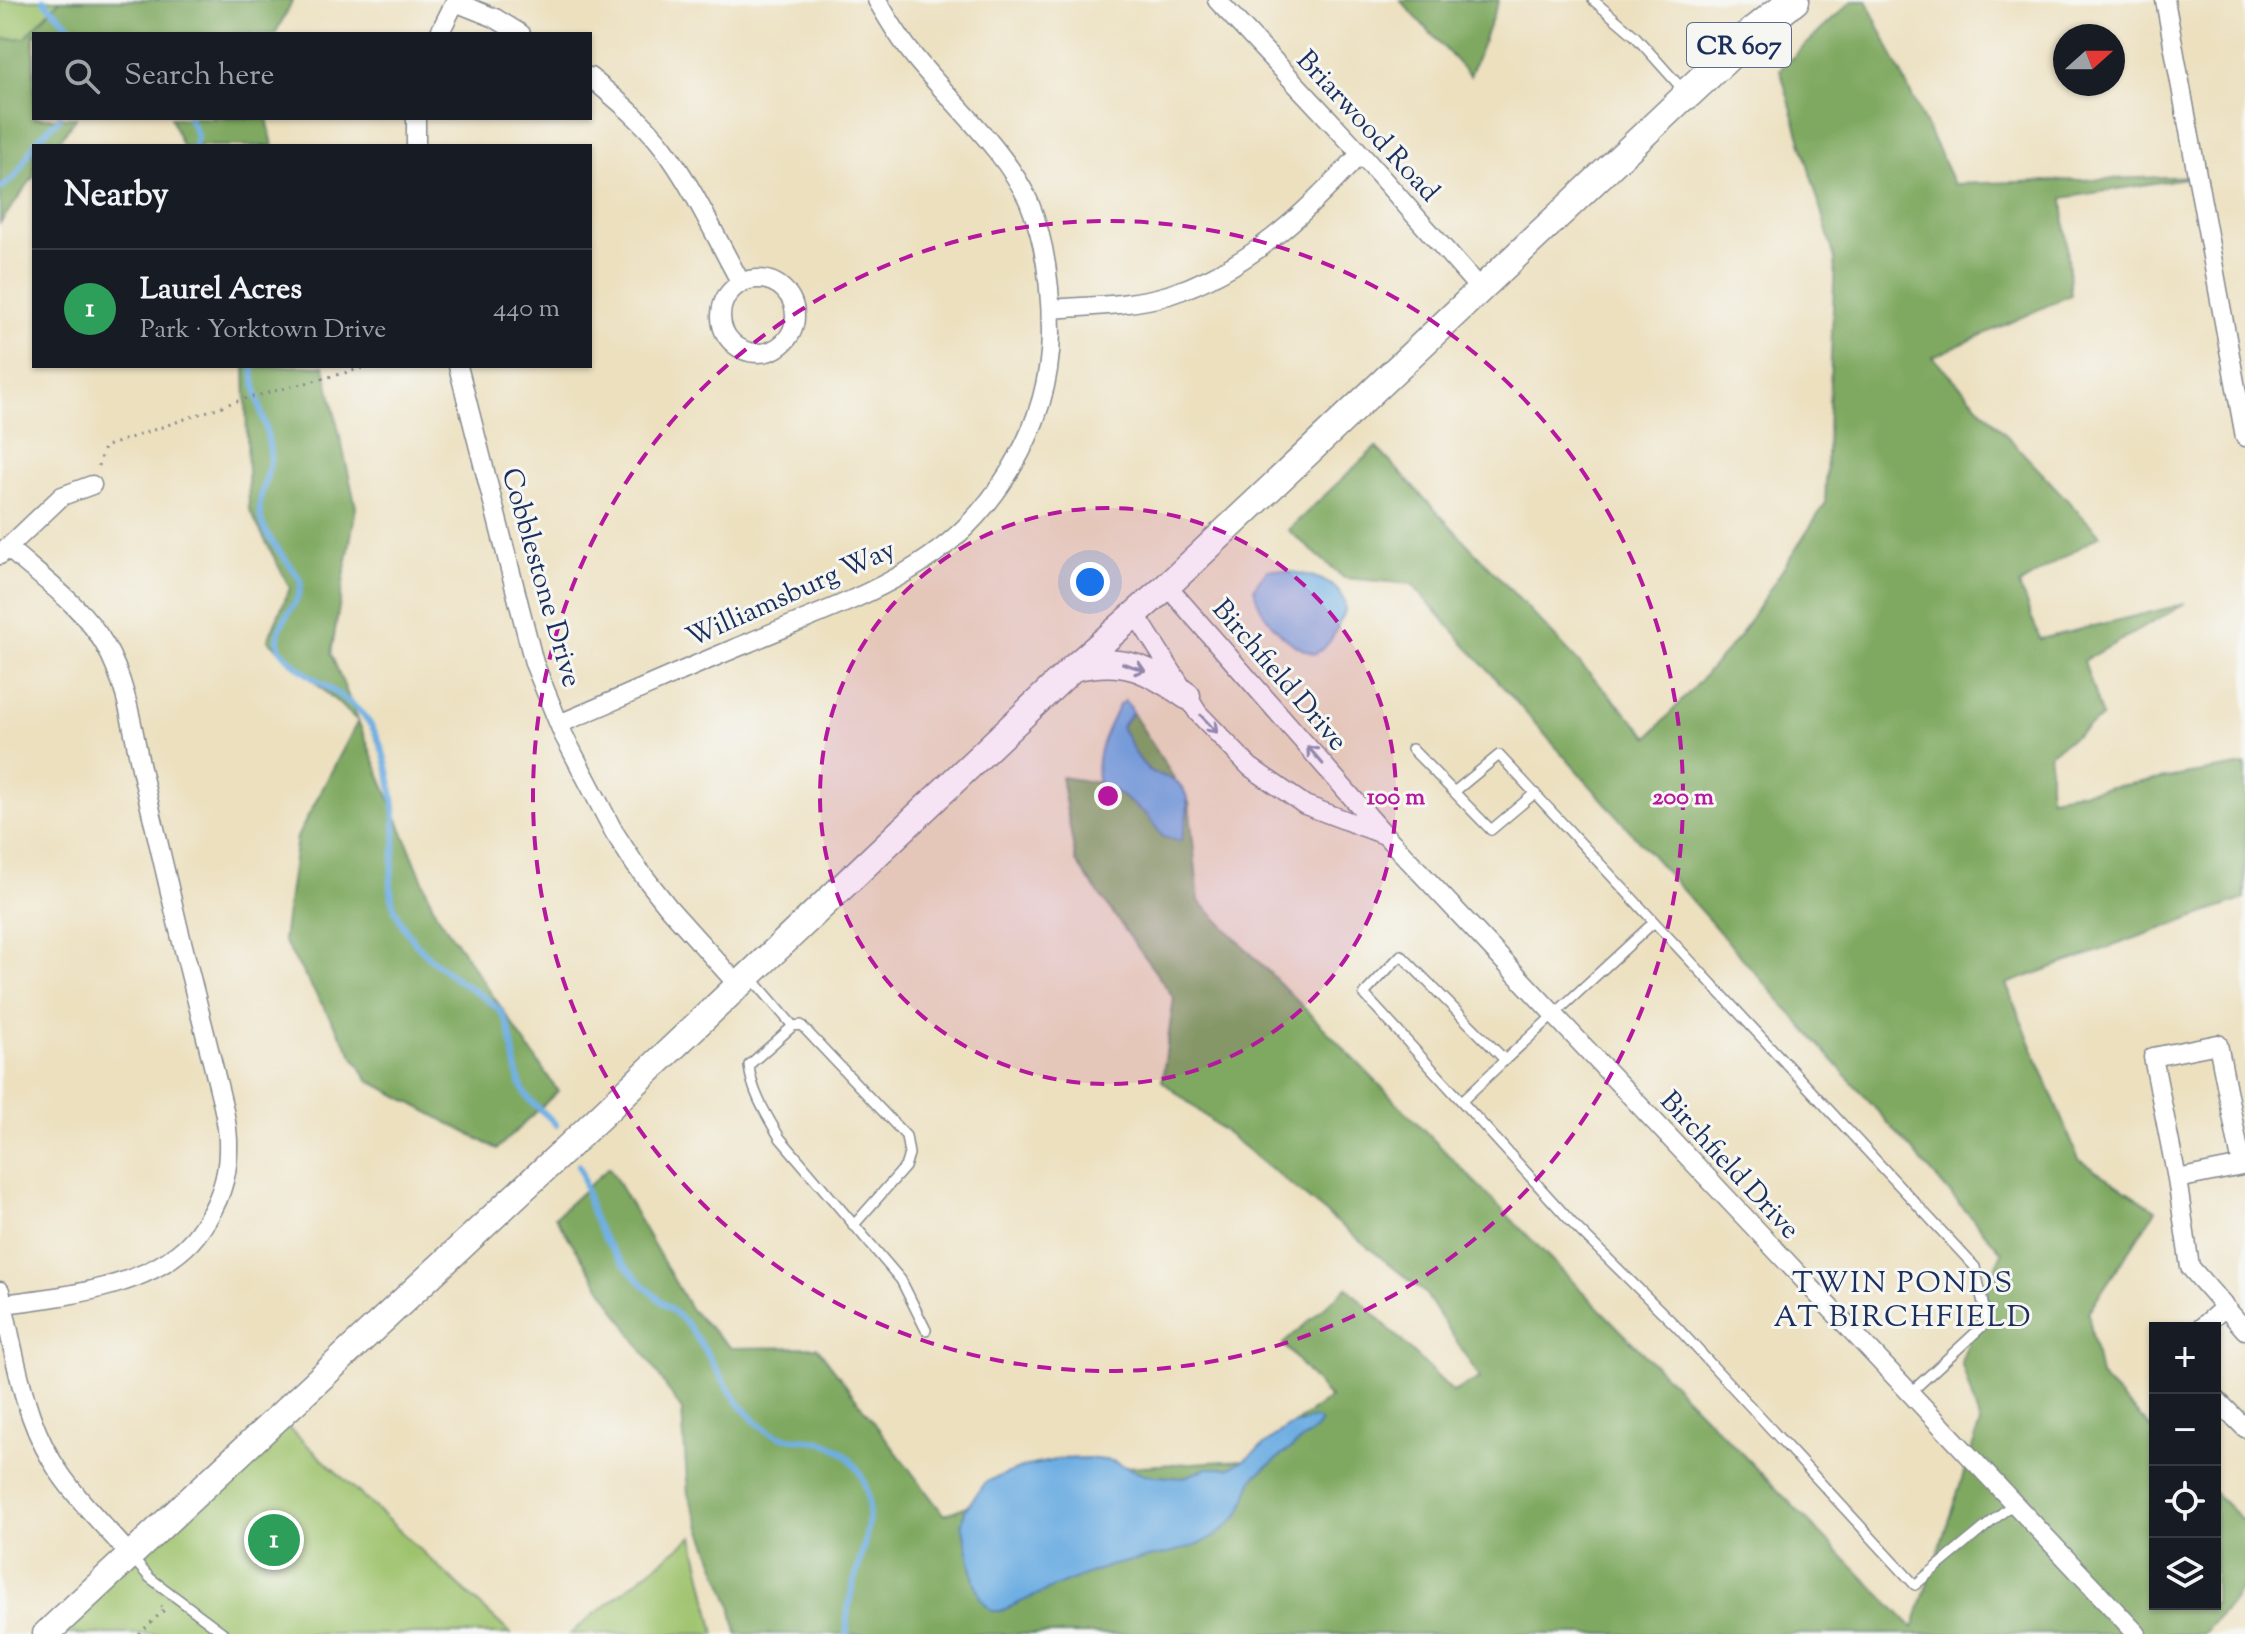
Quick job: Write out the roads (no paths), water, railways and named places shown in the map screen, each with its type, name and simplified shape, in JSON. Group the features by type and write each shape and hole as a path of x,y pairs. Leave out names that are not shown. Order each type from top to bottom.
{"main road":[{"name":"CR 607","path":"1687,94 1749,36 1794,0"},
{"path":"46,1634 744,981 1073,668 1167,586 1687,94"},
{"path":"1073,668 1097,662 1124,663 1155,674 1187,696"}],"street":[{"name":"Williamsburg Way","path":"559,724 854,598 907,572 954,538 993,496 1028,435 1048,372 1051,309 1048,277 1030,204 1018,181 915,58 877,0"},
{"name":"Briarwood Road","path":"1217,0 1479,288"},
{"path":"2165,0 2245,437"},
{"path":"440,32 456,1 518,32"},
{"path":"592,79 628,108 663,147 741,283"},
{"path":"416,120 416,144"},
{"path":"1051,309 1145,300 1209,279 1252,255 1289,225 1360,154"},
{"path":"765,279 787,292 795,316 788,339 778,348 767,353 743,351 726,335 721,311 724,300 741,283 765,279"},
{"name":"Cobblestone Drive","path":"459,368 534,663 559,724 593,795 636,866 669,908 744,981"},
{"path":"92,485 62,496 4,551 76,608 105,644 115,668 131,720 179,929 203,1017 222,1099 229,1149 221,1194 211,1214 199,1232 166,1261 120,1284 2,1298 28,1408 50,1458 73,1490 130,1555"},
{"name":"Birchfield Drive","path":"1167,586 1385,835 2137,1634"},
{"name":"Birchfield Drive","path":"1135,613 1198,713 1250,767 1305,805 1385,835"},
{"path":"2177,1179 2242,1166 2218,1044 2153,1057 2177,1179 2190,1267 2245,1330"},
{"path":"2208,1322 2225,1307"},
{"path":"2221,1404 2245,1428"}],"lane":[{"path":"1593,0 1635,36 1687,94"},
{"path":"1412,749 1491,830 1535,793"},
{"path":"1454,792 1499,755 1975,1267 1987,1322 1909,1394"},
{"path":"1462,1101 1653,923"},
{"path":"1505,1060 1401,955 1364,994 1575,1226 1675,1325 1915,1585 2014,1503"},
{"path":"744,981 793,1026"},
{"path":"853,1226 905,1167 910,1146 906,1136 801,1025 793,1026 749,1065 749,1075 765,1114 780,1138 853,1226 901,1280 926,1330"},
{"path":"130,1555 150,1578 225,1634"}],"water":[{"path":"1272,569 1317,578 1337,589 1343,598 1345,611 1336,631 1326,646 1314,654 1284,637 1267,618 1256,598 1254,587 1266,571"},
{"path":"1125,701 1132,713 1121,727 1136,755 1153,773 1179,784 1187,798 1181,841 1163,837 1147,815 1109,787 1099,784 1097,763 1102,743 1119,705"},
{"path":"1314,1418 1321,1422 1315,1430 1256,1475 1239,1514 1206,1541 1091,1572 1001,1611 991,1611 980,1598 962,1523 965,1510 985,1482 1027,1466 1061,1459 1088,1458 1112,1461 1144,1475 1182,1478 1207,1468 1229,1468 1288,1427"}],"waterway":[{"path":"43,0 76,32"},
{"path":"34,144 58,120"},
{"path":"190,120 197,135 195,144"},
{"path":"0,189 16,176 32,148"},
{"path":"253,368 270,458 261,496 261,519 301,582 297,599 279,630 279,647 299,668 359,711 375,733 386,763 395,814 391,885 395,910 407,933 424,952 499,1010 508,1027 523,1090 556,1125"},
{"path":"579,1165 593,1216 609,1245 634,1275 685,1322 744,1409 756,1422 777,1435 831,1445 859,1471 869,1503 868,1521 850,1597 847,1634"}],"place":[{"name":"Laurel Acres","path":"274,1540"}],"district":[{"name":"TWIN PONDS AT BIRCHFIELD","path":"1903,1299"}]}
